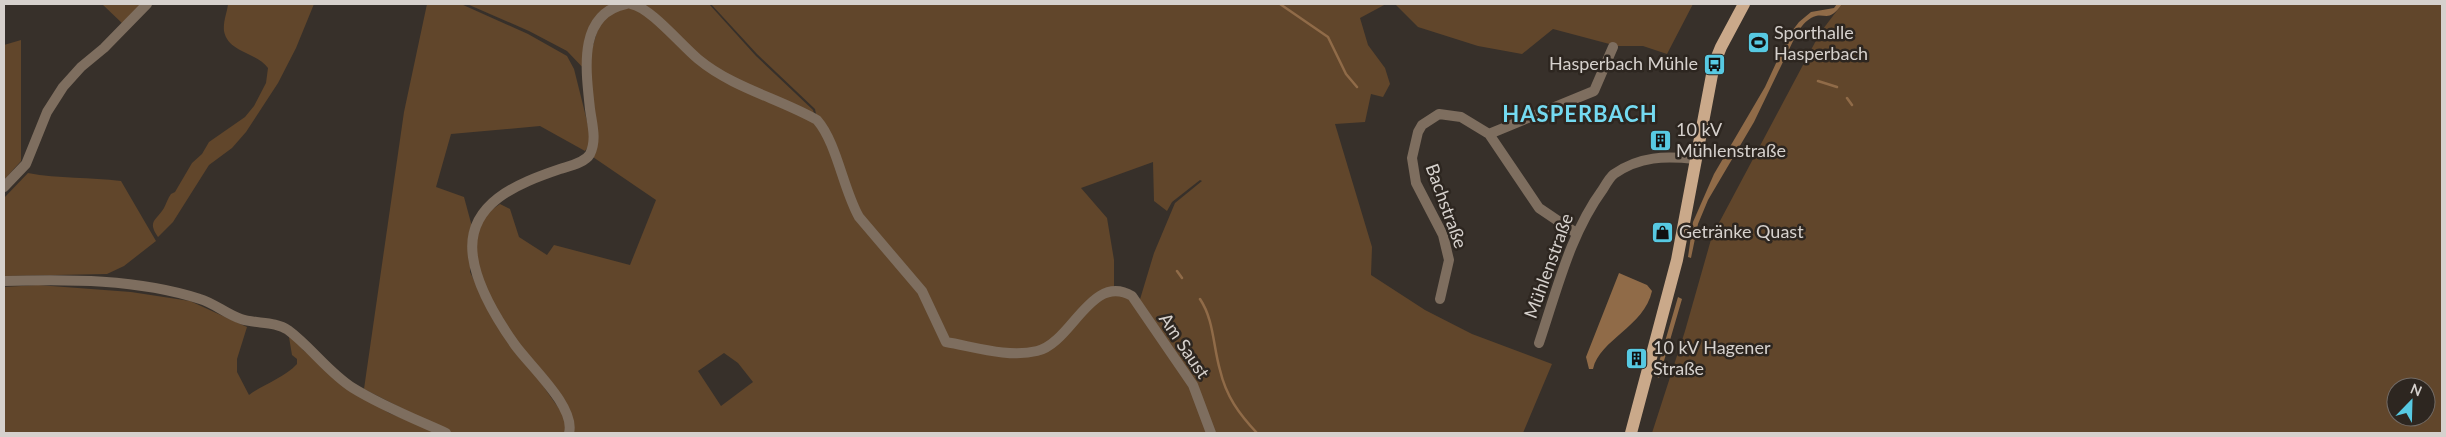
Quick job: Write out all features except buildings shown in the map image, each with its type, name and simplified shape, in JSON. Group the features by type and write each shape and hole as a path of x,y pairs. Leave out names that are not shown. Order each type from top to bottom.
{"main road":[{"path":"1631,433 1677,260 1714,64 1744,4"}],"street":[{"path":"4,187 26,164 47,112 63,87 81,67 104,48 148,4"},
{"path":"569,433 571,426 562,402 514,345 480,285 473,256 474,234 480,218 498,198 519,183 580,162 590,155 594,138 590,108 588,59 590,36 601,14 626,4"},
{"name":"Am Saust","path":"631,4 649,12 674,39 719,75 817,120 825,132 856,211 922,291 946,342 1020,354 1039,351 1054,342 1098,297 1115,290 1132,296 1193,385 1211,433"},
{"path":"1489,134 1594,90 1613,47"},
{"name":"Bachstraße","path":"1440,299 1449,260 1443,235 1416,183 1412,169 1412,158 1418,132 1422,125 1439,114 1451,114 1461,117 1489,134 1539,208 1576,233"},
{"name":"Mühlenstraße","path":"1539,343 1576,233 1589,207 1613,174 1638,162 1666,156 1695,159"},
{"path":"4,281 54,280 132,285 202,299 239,318 276,325 288,330 318,360 353,388 446,433"}],"shaded area":[{"path":"102,4 144,4 124,25"},
{"path":"228,4 314,4 296,48 278,83 246,132 232,148 209,165 173,222 158,237 153,228 154,221 164,208 171,194 175,192 192,163 202,154 209,142 245,117 254,106 266,83 268,68 257,59 231,44 227,38 224,27"},
{"path":"427,4 461,4 528,34 567,56 574,69 592,141 585,151 540,126 451,134 436,187 464,197 471,223 470,272 489,311 559,404 568,428 566,433 451,433 364,389 404,112"},
{"path":"467,4 622,4 595,21 588,73 567,51 529,31"},
{"path":"636,4 709,4 756,56 813,110 816,121 862,217 817,119 815,109 757,54 711,4 1386,4 1360,18 1368,45 1385,68 1390,84 1383,97 1371,94 1365,122 1335,124 1372,247 1371,275 1425,310 1472,334 1552,364 1523,433 1212,433 1193,384 1138,306 1154,253 1175,203 1202,181 1200,180 1172,202 1167,211 1154,201 1153,162 1081,188 1107,218 1114,260 1114,290 1108,292 1130,297 1192,385 1210,433 569,433 571,426 509,334 482,281 475,257 475,236 478,226 491,210 500,204 510,209 519,237 547,255 554,245 630,265 656,200 590,155 589,59 602,15 634,5 719,73","holes":["724,353 738,363 753,382 721,406 698,371"]},
{"path":"1395,4 1693,4 1667,54 1643,46 1617,46 1553,29 1522,54 1478,46 1418,27"},
{"path":"1837,4 1842,4 1833,14 1811,18 1803,24 1797,34 1754,122 1708,200 1698,224 1691,258 1688,257 1693,222 1714,174 1765,87 1789,35 1799,22 1811,12 1834,8"},
{"path":"1842,4 2442,4 2442,433 1652,433 1685,331 1712,236 1820,33"},
{"path":"21,40 21,161 4,180 4,45"},
{"path":"28,173 121,181 156,241 124,266 107,274 4,276 4,198"},
{"path":"1619,273 1647,285 1652,291 1647,303 1632,324 1604,349 1593,369 1589,369 1586,357"},
{"path":"38,285 131,292 190,301 247,327 237,359 237,372 249,395 286,373 297,364 297,359 292,355 289,337 297,334 303,350 381,408 439,433 4,433 4,287"},
{"path":"1678,297 1682,299 1659,378 1655,376"}],"waterway":[{"path":"1280,4 1328,37 1346,74 1357,87"},
{"path":"1818,81 1837,87"},
{"path":"1847,98 1852,105"},
{"path":"1177,271 1182,278"},
{"path":"1200,299 1211,324 1218,361 1226,388 1239,412 1257,433"}],"place":[{"name":"Sporthalle Hasperbach","path":"1758,43"},
{"name":"Hasperbach Mühle","path":"1714,64"},
{"name":"10 kV Mühlenstraße","path":"1660,140"},
{"name":"Getränke Quast","path":"1663,232"},
{"name":"10 kV Hagener Straße","path":"1637,358"}],"district":[{"name":"HASPERBACH","path":"1580,114"}]}
